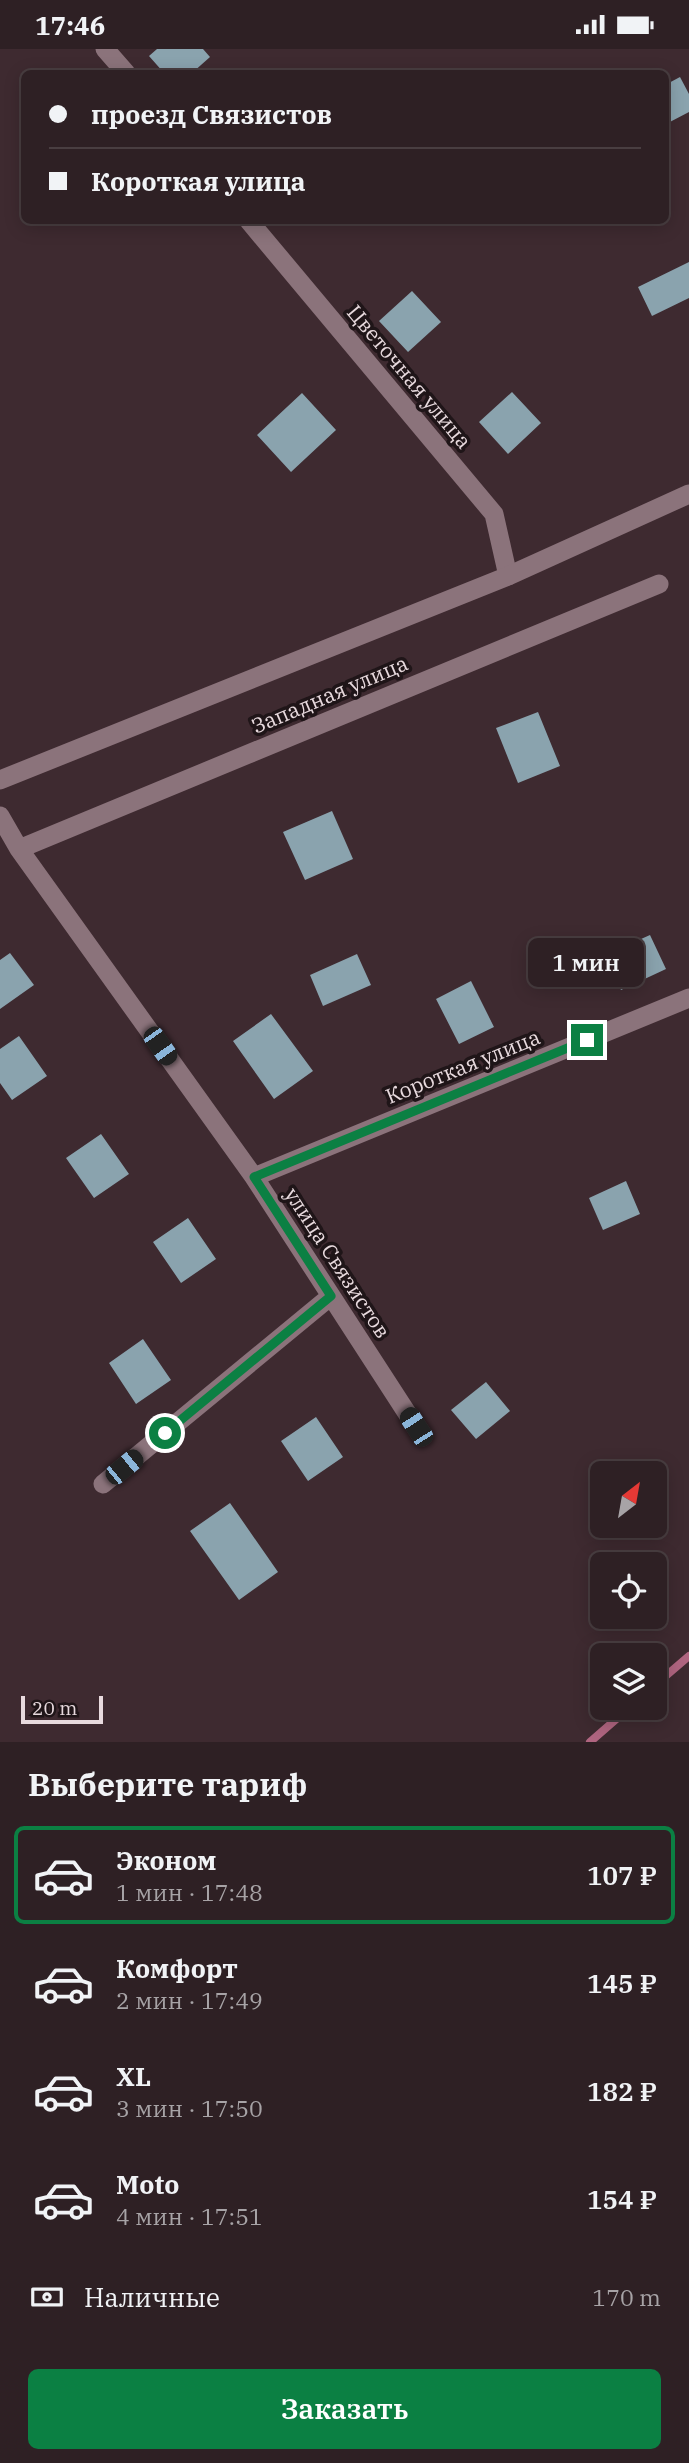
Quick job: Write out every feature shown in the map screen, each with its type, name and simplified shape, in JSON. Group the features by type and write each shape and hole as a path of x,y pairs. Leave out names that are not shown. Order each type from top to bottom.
{"street":[{"path":"105,49 123,70"},
{"name":"Цветочная улица","path":"252,224 494,514 508,576"},
{"path":"0,780 508,576 689,494"},
{"name":"Западная улица","path":"19,849 659,584"},
{"name":"улица Связистов","path":"0,816 19,849 254,1177 416,1427"},
{"name":"Короткая улица","path":"254,1177 689,998"},
{"path":"103,1484 331,1296"}],"building":[{"path":"157,49 203,49 210,57 195,70 161,70 149,56"},
{"path":"680,77 689,94 689,112 669,122 669,83"},
{"path":"689,262 689,298 652,316 638,287"},
{"path":"412,291 441,322 408,352 379,321"},
{"path":"512,392 541,423 508,454 479,422"},
{"path":"302,393 336,430 291,472 257,435"},
{"path":"538,712 560,766 518,783 496,728"},
{"path":"332,811 353,859 305,880 283,832"},
{"path":"650,935 666,969 621,990 605,955"},
{"path":"10,953 34,985 0,1009 0,960"},
{"path":"357,954 371,985 323,1006 310,975"},
{"path":"471,981 494,1027 459,1044 436,999"},
{"path":"271,1014 313,1071 274,1099 233,1041"},
{"path":"19,1036 47,1076 12,1100 0,1083 0,1049"},
{"path":"101,1134 129,1174 94,1198 66,1158"},
{"path":"626,1181 640,1214 603,1230 589,1198"},
{"path":"188,1218 216,1259 181,1283 153,1242"},
{"path":"143,1339 171,1380 136,1404 109,1363"},
{"path":"486,1382 510,1411 476,1439 451,1410"},
{"path":"316,1417 343,1457 308,1481 281,1441"},
{"path":"230,1503 278,1572 239,1600 190,1531"}],"waterway":[{"path":"667,1675 689,1656"},
{"path":"590,1742 615,1720"}],"route":[{"path":"165,1433 331,1296 254,1177 587,1040"}]}
